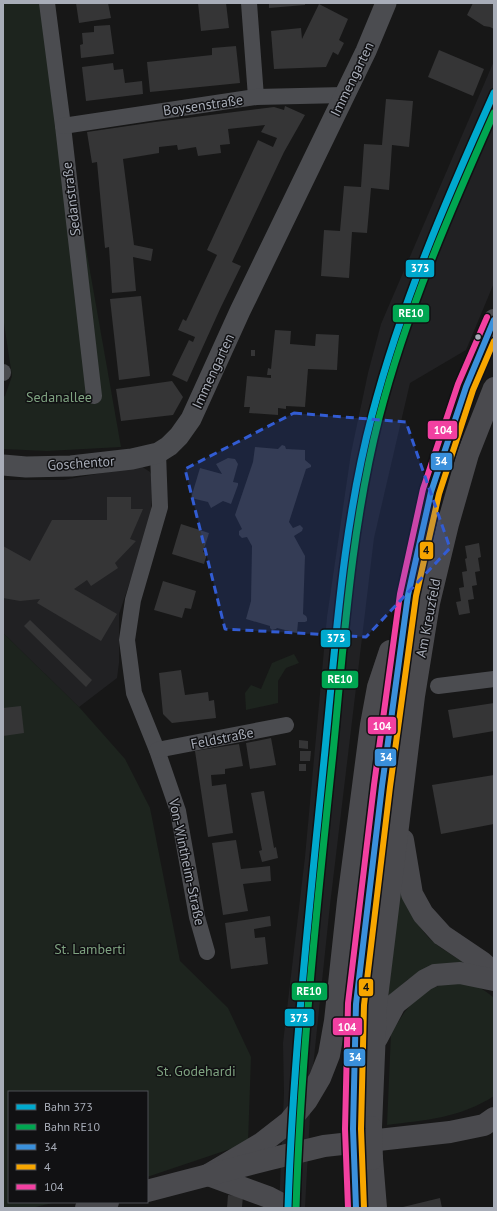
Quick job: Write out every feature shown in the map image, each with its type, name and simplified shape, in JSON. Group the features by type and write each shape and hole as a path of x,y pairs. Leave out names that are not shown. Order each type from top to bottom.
{"main road":[{"name":"Am Kreuzfeld","path":"362,1128 356,1004 382,786 408,595 431,492 466,387 494,320"},
{"name":"Am Kreuzfeld","path":"362,1128 374,1046 376,1006 399,811 414,696 429,603 448,524 468,454 493,396"},
{"path":"208,1175 262,1143 289,1122 307,1100 320,1078 329,1055 335,1021 348,901 371,725 378,687 408,595"},
{"path":"399,811 412,894 424,914 442,936 482,962 494,973"},
{"path":"374,1046 395,1004 425,980 435,975 460,973 494,980"},
{"path":"148,1191 324,1146 450,1132 484,1125 494,1118"},
{"path":"356,1208 363,1161 362,1128"},
{"path":"363,1161 376,1208"},
{"path":"208,1175 268,1197 289,1208"},
{"path":"86,1208 104,1203"}],"street":[{"name":"Sedanstraße","path":"47,3 63,126 94,396"},
{"path":"249,3 256,98"},
{"name":"Immengarten","path":"158,453 169,446 179,436 191,419 244,304 366,51 386,3"},
{"name":"Boysenstraße","path":"63,126 256,98 344,95"},
{"path":"466,387 493,396"},
{"path":"157,750 134,693 127,640 133,600 160,507 158,453"},
{"name":"Goschentor","path":"3,466 71,466 132,459 158,453"},
{"path":"438,686 494,679"},
{"name":"Feldstraße","path":"157,750 286,725"},
{"name":"Von-Wintheim-Straße","path":"157,750 178,812 197,917 207,952"}],"highlighted area":[{"path":"294,413 406,422 450,548 366,637 225,629 185,469"}],"shaded area":[{"path":"494,61 494,283 466,350 410,383 374,538 330,905 312,1077 305,1208 279,1208 284,1093 283,1043 305,857 327,617 351,453 368,373 381,324"},
{"path":"141,466 150,472 152,476 151,514 119,614 119,663 117,678 79,707 3,633 3,480 63,480"}],"green space":[{"name":"Sedanallee","path":"3,3 46,3 62,112 121,447 47,451 3,449 3,397 5,396 12,376 3,317"},
{"name":"St. Lamberti","path":"3,633 79,707 125,759 150,808 180,961 228,1008 251,1057 248,1143 148,1177 148,1091 8,1091 8,1203 53,1203 31,1208 3,1208"},
{"path":"294,654 299,663 286,668 278,681 278,703 246,710 245,693 251,685 261,689 272,663"},
{"path":"400,889 416,921 424,933 437,945 465,963 419,974 407,980 388,998"},
{"path":"446,983 472,985 482,989 494,998 494,1096 455,1114 387,1125 391,1033 404,1013 420,993"}],"building":[{"path":"76,3 108,3 111,18 79,23"},
{"path":"198,3 226,3 229,28 201,31"},
{"path":"269,3 305,3 305,5 269,8"},
{"path":"473,3 494,3 494,29 484,26 467,15"},
{"path":"319,4 348,19 339,40 344,43 338,55 333,52 326,67 274,69 271,31 301,28 302,39"},
{"path":"110,25 114,54 81,58 80,45 83,44 82,33 94,32 94,26"},
{"path":"236,46 240,83 150,92 147,62 212,55 212,48"},
{"path":"439,50 484,69 473,96 428,77"},
{"path":"113,63 114,70 123,69 125,83 142,81 143,94 86,101 82,67"},
{"path":"386,99 413,101 409,147 392,145 389,190 371,188 367,233 352,232 349,278 321,276 324,230 340,231 344,186 361,187 364,144 382,145"},
{"path":"285,106 305,115 284,152 232,262 241,266 187,382 172,375 189,340 193,342 195,337 178,330 183,319 186,321 217,255 207,250 258,140 273,147 277,138 261,132 265,125 228,129 230,144 220,145 221,153 198,156 196,147 178,150 177,145 159,147 159,153 123,159 134,245 153,249 151,261 133,257 136,291 112,293 109,247 105,248 97,162 92,163 87,132 274,107 284,110"},
{"path":"141,296 150,376 119,380 110,299"},
{"path":"275,330 291,331 290,344 315,346 316,334 339,335 337,370 308,369 305,407 286,406 286,409 278,408 278,415 249,413 250,407 244,407 247,376 271,378 271,375 267,375 268,368 271,369"},
{"path":"251,350 255,350 255,356 251,356"},
{"path":"172,381 183,397 173,415 121,421 116,389"},
{"path":"282,445 285,446 286,449 305,450 305,460 311,465 311,467 306,469 289,522 293,528 300,525 303,528 302,531 294,536 305,556 303,614 306,616 307,621 298,622 297,633 277,628 272,630 270,626 246,619 251,601 252,546 247,537 242,538 239,535 239,531 242,529 235,515 253,462 255,447 278,449"},
{"path":"228,458 235,459 238,464 233,482 238,483 238,485 231,504 223,501 211,508 208,502 191,498 200,468 222,474 216,464"},
{"path":"107,497 131,497 131,509 143,509 130,539 136,541 115,563 118,568 91,586 87,580 74,589 117,614 101,641 37,603 40,599 20,601 3,598 3,546 30,561 52,520 107,520"},
{"path":"181,524 209,533 203,552 207,554 204,564 172,554"},
{"path":"479,543 481,557 478,558 480,571 475,572 477,585 472,586 474,599 468,600 470,613 459,615 456,602 461,601 459,588 464,587 462,572 467,571 465,546"},
{"path":"163,581 196,591 191,609 185,608 182,618 154,610"},
{"path":"30,620 92,680 86,687 24,626"},
{"path":"181,670 185,695 208,692 209,701 214,700 216,718 172,723 163,714 159,673"},
{"path":"494,703 494,731 453,738 448,710"},
{"path":"21,706 24,733 3,736 3,708"},
{"path":"271,738 276,765 250,769 246,743"},
{"path":"299,740 308,741 308,749 299,748"},
{"path":"239,744 243,766 225,769 225,774 211,775 212,786 226,784 233,833 208,837 195,751"},
{"path":"300,751 311,751 310,761 300,761"},
{"path":"299,764 306,764 306,771 299,771"},
{"path":"494,775 494,824 441,834 432,785"},
{"path":"264,791 274,848 276,847 278,858 262,862 259,851 262,850 251,793"},
{"path":"236,840 241,869 270,866 271,881 243,884 248,911 223,915 212,843"},
{"path":"270,916 271,926 254,929 255,938 265,937 268,964 231,969 225,923"},
{"path":"228,1195 243,1196 242,1207 227,1208"},
{"path":"440,1198 442,1208 403,1208 403,1207"}],"rail line":[{"name":"373","path":"288,1208 294,1093 308,922 337,624 347,540 354,498 372,415 411,292 442,212 494,93"},
{"name":"RE10","path":"296,1208 298,1151 306,1037 316,924 345,627 355,543 369,459 390,379 416,301 445,225 494,113"}],"transit line":[{"name":"104","path":"348,1208 345,1129 348,1003 374,785 400,594 423,489 458,384 487,317"},
{"name":"34","path":"356,1208 353,1129 356,1004 382,786 408,595 431,492 466,387 494,320"},
{"name":"4","path":"364,1208 361,1129 364,1005 390,787 416,596 439,494 473,390 494,341"}],"park label":[{"name":"St. Godehardi","path":"196,1071"}]}
